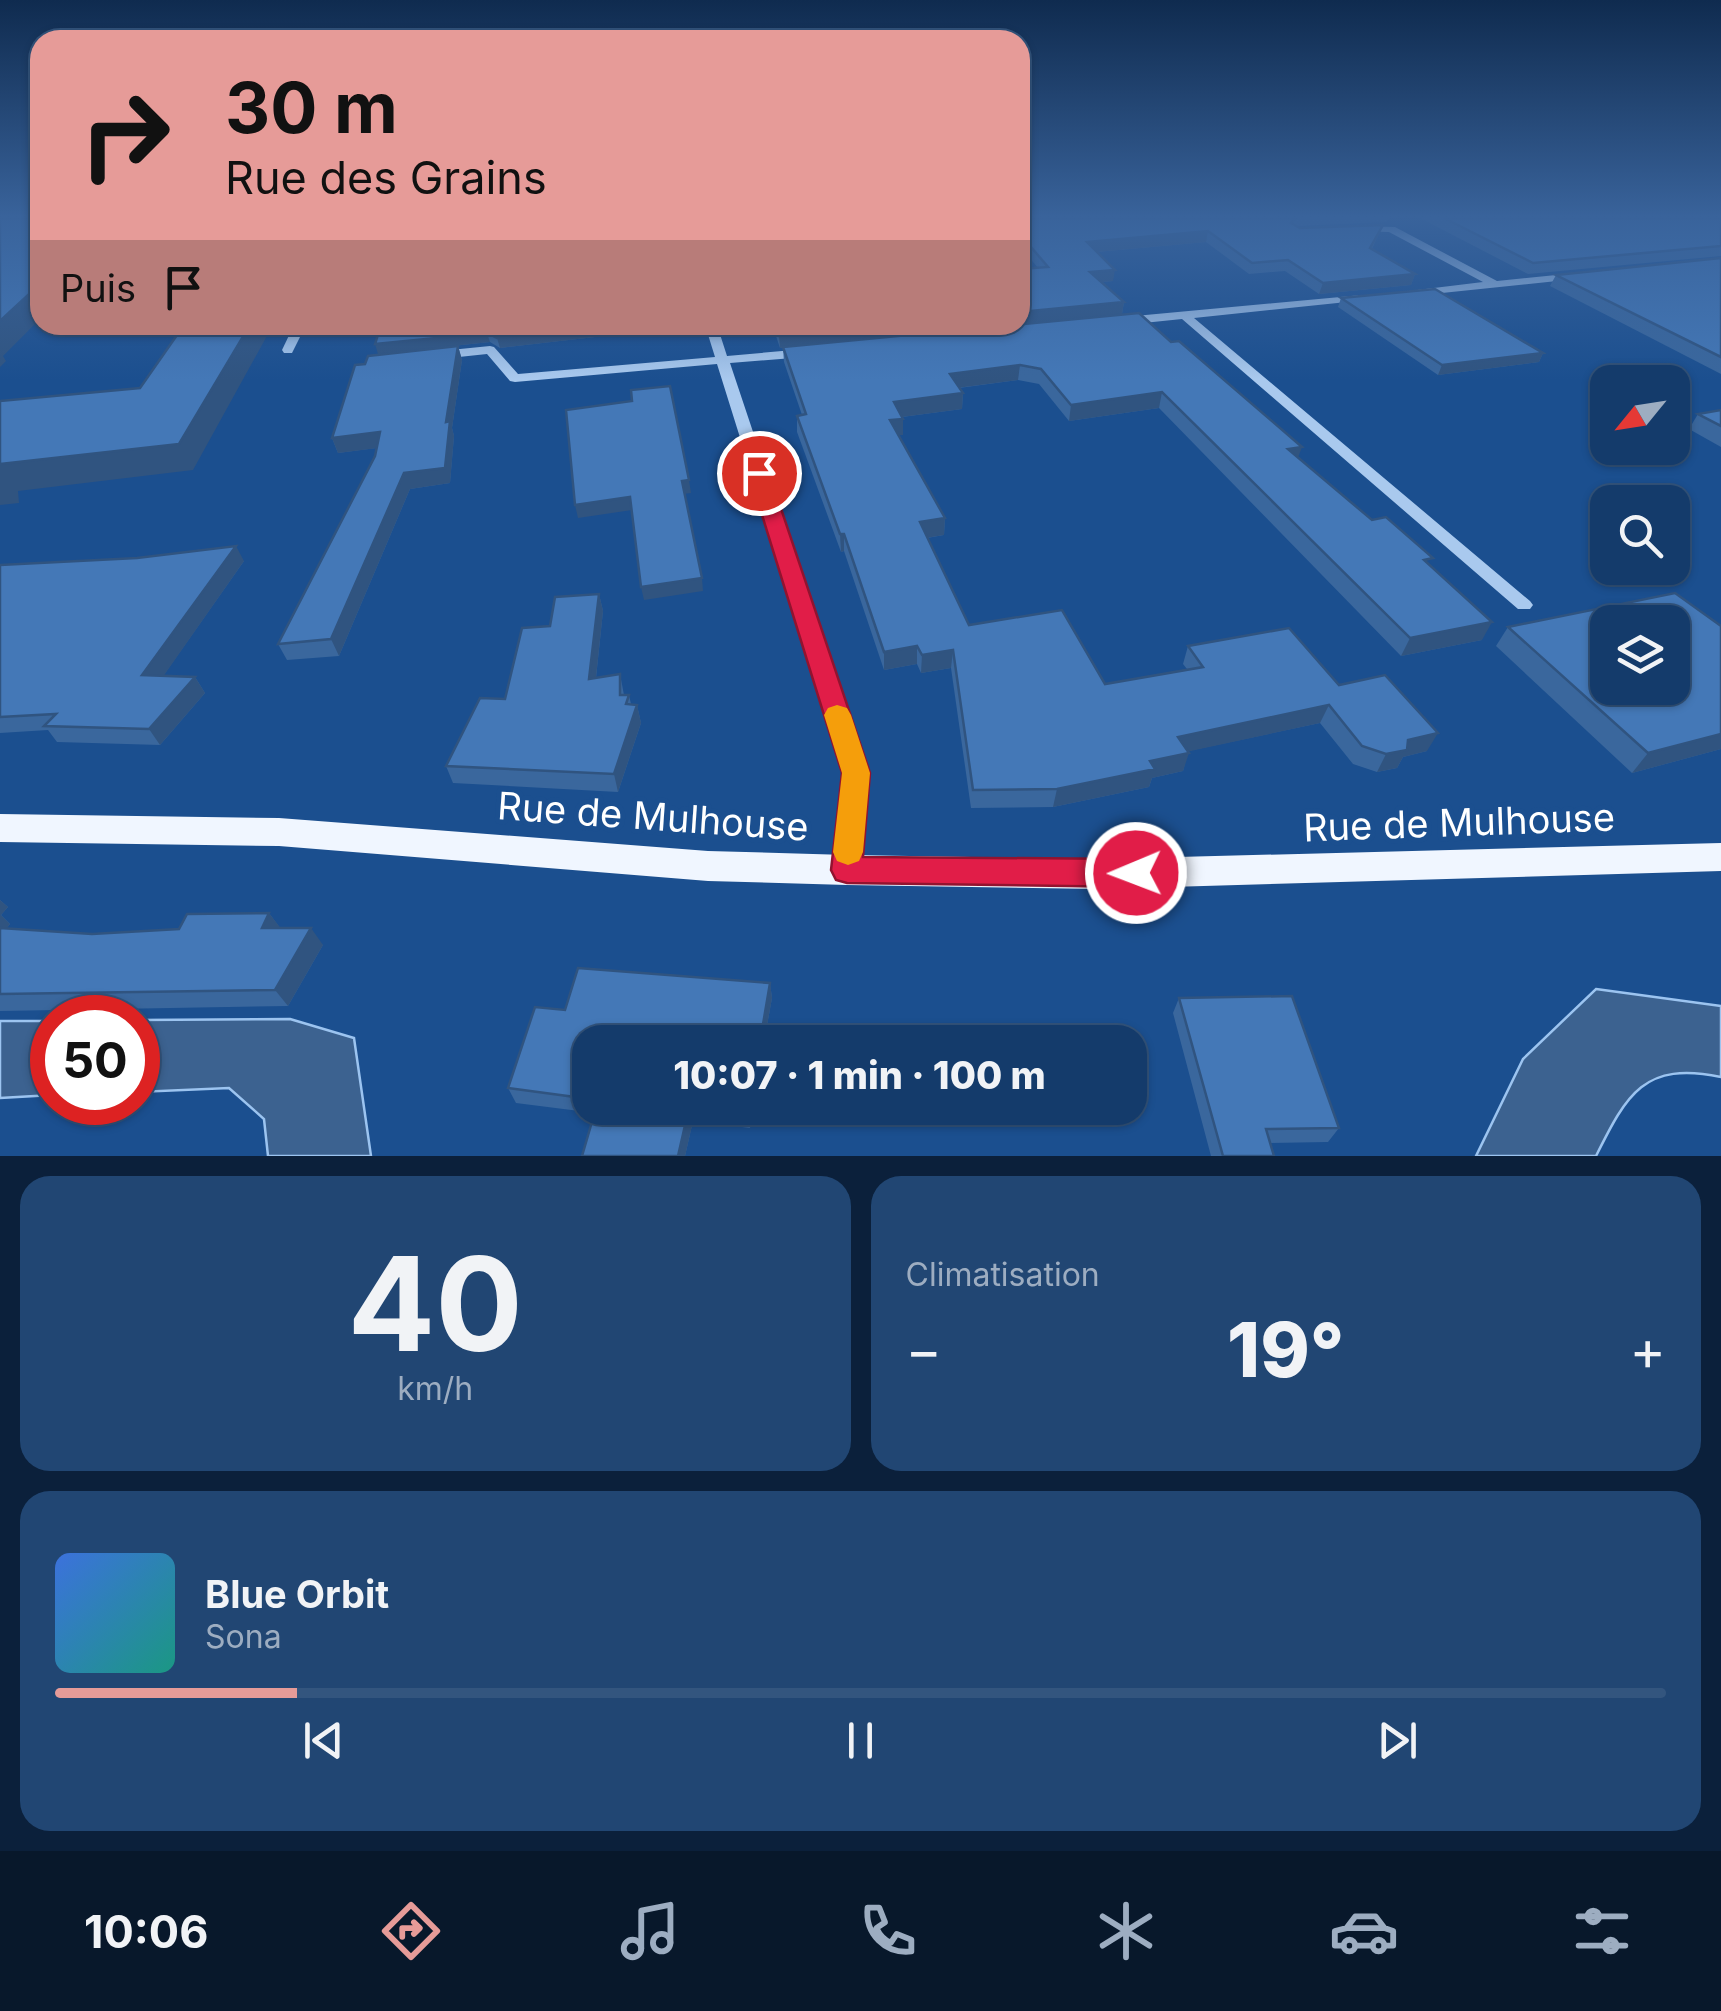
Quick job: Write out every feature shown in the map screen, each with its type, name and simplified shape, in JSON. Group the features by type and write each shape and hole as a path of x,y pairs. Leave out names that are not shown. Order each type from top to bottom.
{"main road":[{"name":"Rue de Mulhouse","path":"0,828 279,832 708,866 847,870 1101,874 1721,856"}],"street":[{"path":"1472,272 1495,284"},
{"path":"1398,294 1589,275"},
{"path":"1107,323 1378,296"},
{"path":"1184,315 1524,605"},
{"path":"288,350 295,335"},
{"path":"715,335 856,773 847,870"},
{"path":"417,358 490,350 514,378 819,352"}],"water":[{"path":"1596,989 1721,1006 1721,1077 1673,1074 1641,1087 1618,1115 1596,1156 1476,1156 1523,1059"},
{"path":"290,1019 354,1038 371,1156 268,1156 264,1119 229,1088 160,1091 160,1020"},
{"path":"0,1021 30,1021 30,1096 0,1098"}],"building":[{"path":"0,272 30,272 30,293 0,321"},
{"path":"1030,272 1091,272 1124,302 1030,311"},
{"path":"1306,272 1415,274 1323,283"},
{"path":"1721,272 1721,357 1556,275"},
{"path":"1435,289 1543,353 1442,365 1341,298"},
{"path":"1139,313 1171,342 1179,341 1302,447 1288,449 1372,520 1386,517 1433,558 1424,560 1492,622 1410,638 1162,392 1071,405 1041,369 1020,365 950,374 963,393 894,402 903,419 890,420 945,518 920,522 969,625 1062,610 1105,684 1203,667 1188,646 1289,628 1339,685 1385,675 1438,733 1408,740 1407,750 1386,754 1362,746 1329,705 1178,737 1189,753 1150,761 1155,769 1057,789 973,790 953,650 922,655 917,646 884,652 844,534 840,534 797,416 806,414 783,347 909,335 1030,335 1030,323"},
{"path":"177,335 244,335 179,444 0,464 0,401 140,388"},
{"path":"378,335 467,335 375,344"},
{"path":"458,346 446,422 450,421 445,468 404,473 331,639 278,644 375,456 380,432 332,438 355,365 365,364 368,356"},
{"path":"670,386 689,480 682,481 702,578 641,587 630,497 575,505 566,410 632,401 631,390"},
{"path":"1721,410 1721,426 1698,414"},
{"path":"236,546 142,675 195,677 149,729 44,726 56,714 0,717 0,565 137,558"},
{"path":"1675,593 1721,626 1721,734 1648,753 1595,705 1690,705 1690,605 1616,605"},
{"path":"599,594 589,679 620,674 620,695 629,695 626,704 637,705 614,774 446,766 480,698 505,699 522,628 550,626 555,597"},
{"path":"1590,610 1590,701 1508,627"},
{"path":"269,913 262,928 311,928 275,990 0,994 0,928 92,934 179,929 187,914"},
{"path":"578,968 770,983 763,1025 572,1025 572,1097 508,1088 535,1007 565,1010"},
{"path":"1292,996 1339,1128 1266,1129 1274,1156 1223,1156 1179,998"},
{"path":"591,1125 685,1125 678,1156 582,1156"}],"slow traffic":[{"path":"837,715 856,773 848,852"}],"route":[{"path":"759,473 856,773 847,870 1136,873"}]}
